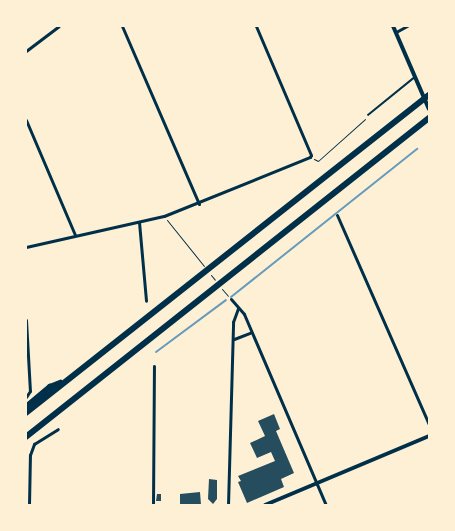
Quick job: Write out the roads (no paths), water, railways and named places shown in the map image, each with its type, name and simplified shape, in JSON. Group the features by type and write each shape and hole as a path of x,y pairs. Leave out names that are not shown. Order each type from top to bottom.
{"highway":[{"path":"26,413 65,380 429,95"},
{"path":"27,436 429,118"},
{"path":"26,407 50,387 65,380"}],"street":[{"path":"26,51 59,26"},
{"path":"122,26 199,204"},
{"path":"26,247 164,216 199,204 311,155 256,26"},
{"path":"393,26 429,109"},
{"path":"396,32 408,26"},
{"path":"26,120 75,235"},
{"path":"337,215 429,425"},
{"path":"139,222 146,301"},
{"path":"230,298 244,314 250,333 326,505"},
{"path":"228,505 234,317 238,308"},
{"path":"26,320 30,391 26,397"},
{"path":"234,339 250,333"},
{"path":"153,505 154,366"},
{"path":"29,505 30,455 34,444 58,428"},
{"path":"265,505 429,436"}],"lane":[{"path":"368,115 416,79"}],"waterway":[{"path":"231,297 417,149"},
{"path":"156,352 226,300"}]}
